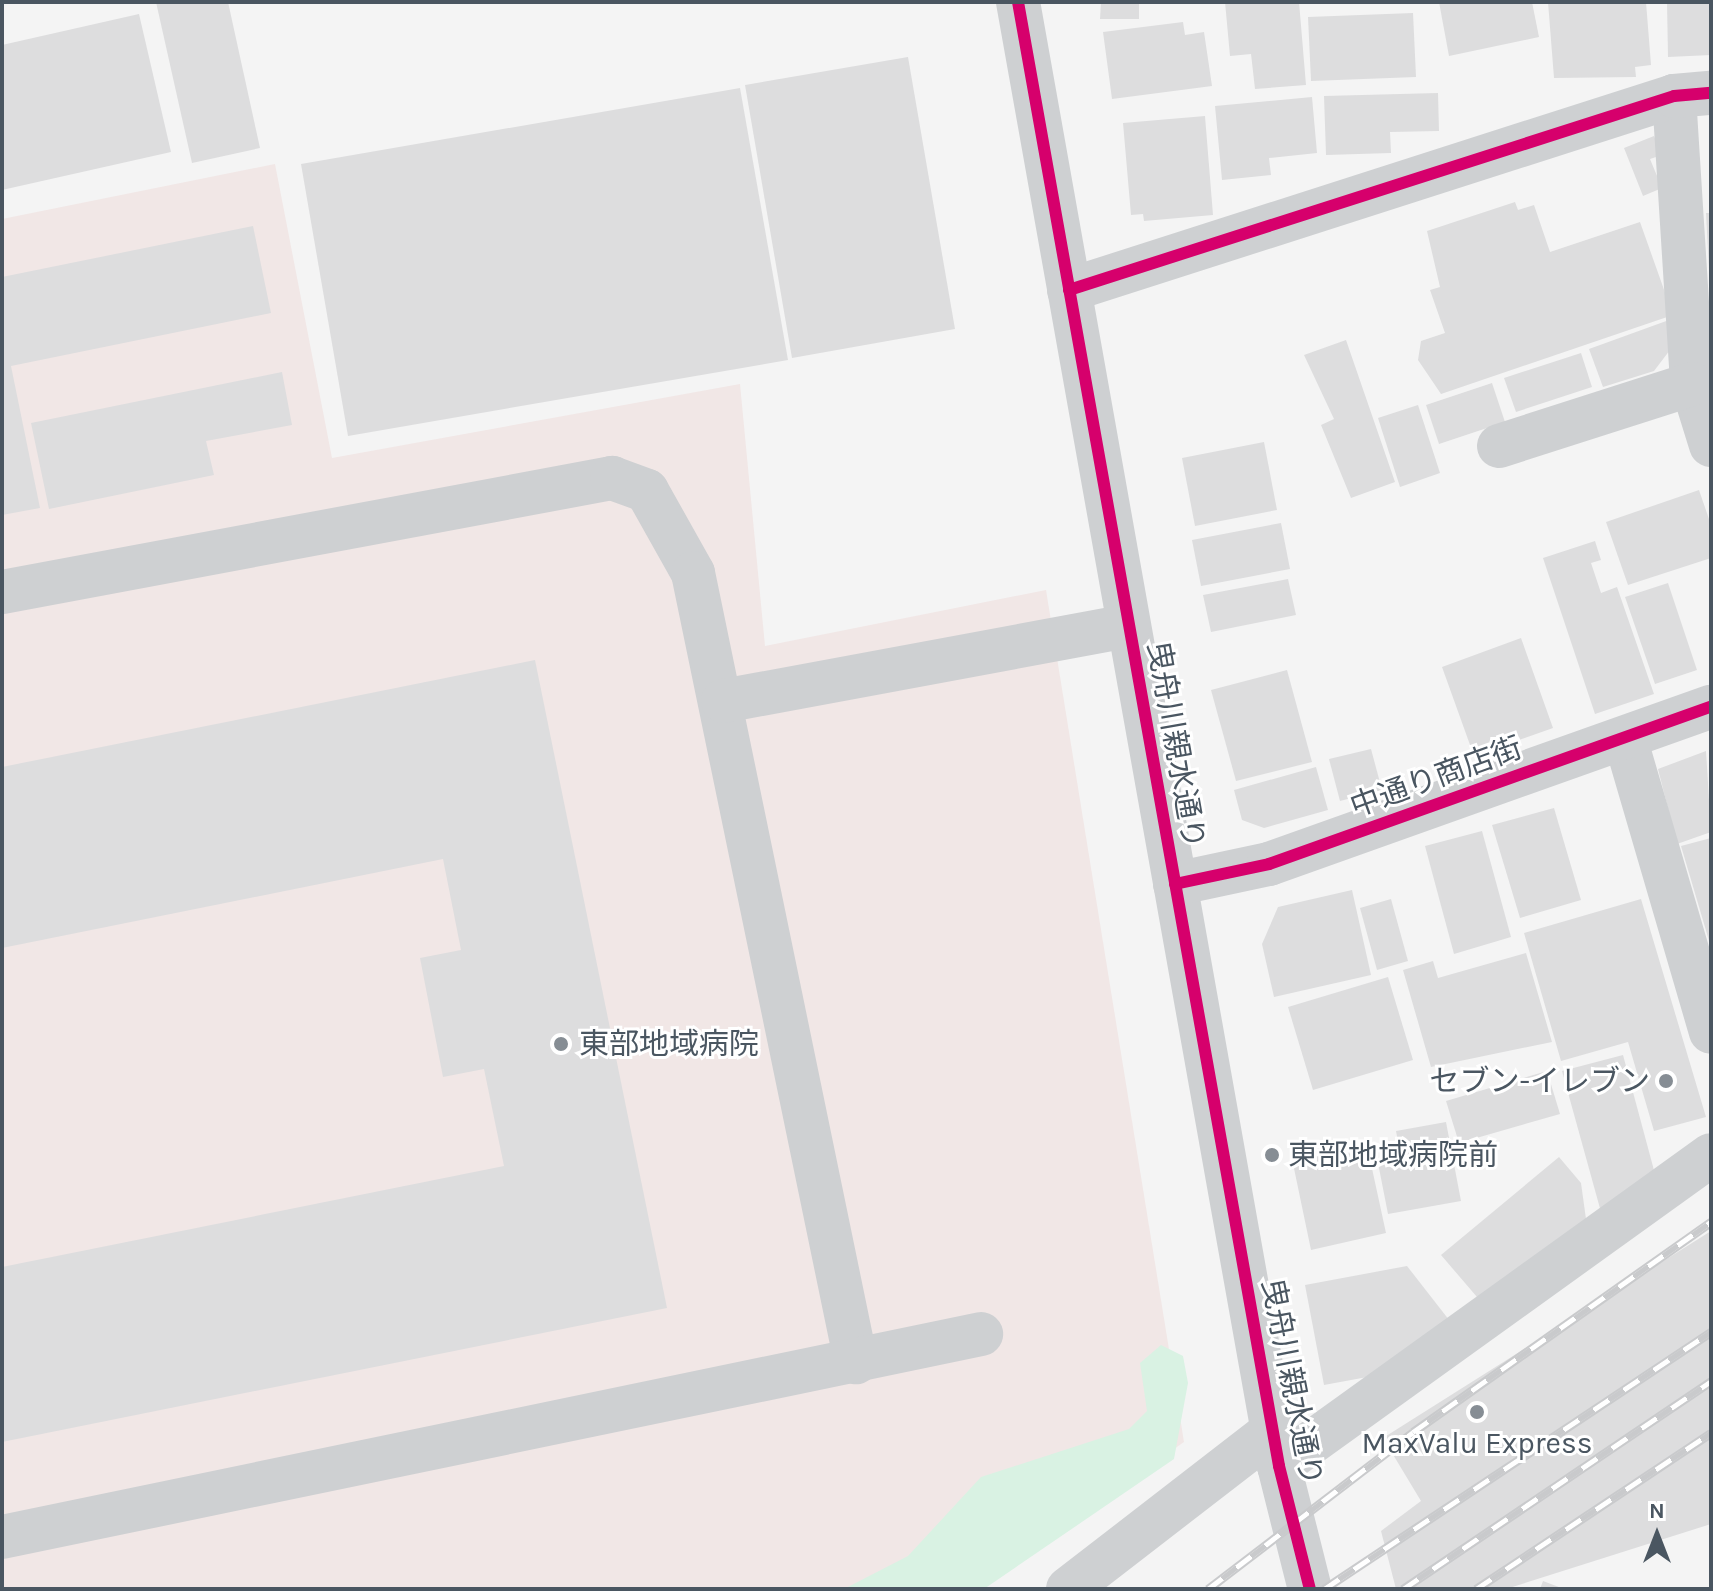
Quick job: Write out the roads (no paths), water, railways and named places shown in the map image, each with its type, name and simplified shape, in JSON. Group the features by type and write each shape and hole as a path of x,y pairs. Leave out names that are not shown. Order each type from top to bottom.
{"street":[{"name":"曳舟川親水通り","path":"1018,2 1276,1448 1310,1589"},
{"path":"1069,290 1693,95 1692,384 1711,445"},
{"path":"1499,446 1692,384"},
{"path":"2,592 612,478 647,491 672,530 693,573 723,701 856,1362"},
{"path":"723,701 1128,626"},
{"name":"中通り商店街","path":"1175,884 1269,864 1711,707"},
{"path":"1625,738 1711,1032"},
{"path":"1068,1589 1711,1155"},
{"path":"2,1537 981,1334"}],"railway":[{"path":"1208,1589 1413,1432 1711,1222"},
{"path":"1324,1589 1711,1332"},
{"path":"1403,1589 1711,1381"},
{"path":"1476,1589 1711,1433"}],"place":[{"name":"東部地域病院","path":"561,1044"},
{"name":"セブン-イレブン","path":"1666,1081"},
{"name":"東部地域病院前","path":"1272,1155"},
{"name":"MaxValu Express","path":"1477,1412"}]}
